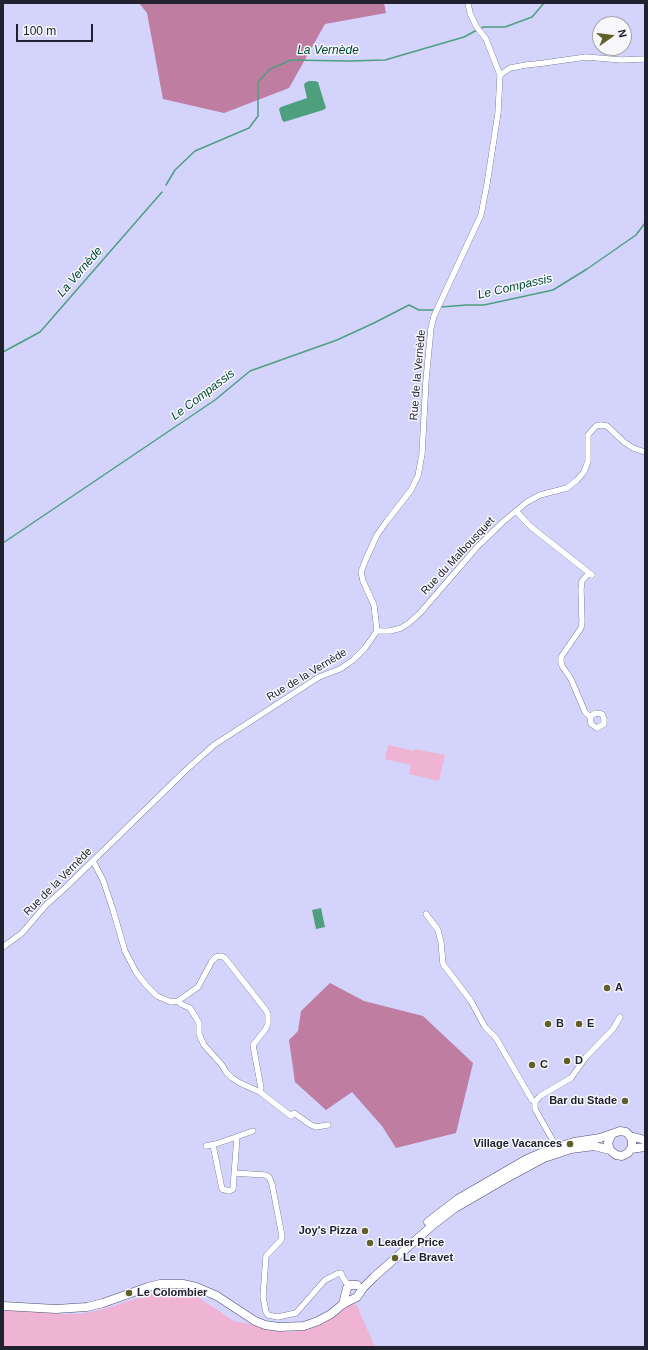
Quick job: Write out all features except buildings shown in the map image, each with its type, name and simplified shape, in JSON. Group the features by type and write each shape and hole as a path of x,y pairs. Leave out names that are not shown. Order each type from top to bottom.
{"main road":[{"path":"3,1306 56,1309 87,1307 160,1284 183,1284 196,1287 217,1296 255,1321 265,1325 294,1327 318,1321 331,1314 343,1304 353,1291 433,1218 452,1203 476,1188 538,1154 574,1142 600,1138 620,1131 626,1132 630,1136 645,1140"},
{"path":"610,1150 608,1143 612,1134"},
{"path":"353,1291 363,1288 434,1224 455,1208 505,1179 544,1158 571,1149 594,1146 610,1150 616,1155 622,1156 628,1153 631,1149 632,1144 630,1136"},
{"path":"631,1149 645,1147"}],"street":[{"path":"468,3 470,13 476,26 489,46 500,75 510,68 586,57 621,60 645,59"},
{"name":"Rue de la Vernède","path":"3,947 22,933 46,905 94,861 186,770 214,746 319,677 340,669 353,660 365,648 377,631 374,605 363,581 361,572 377,536 386,521 411,490 418,476 422,454 426,380 431,328 434,316 481,215 498,113 500,75"},
{"name":"Rue du Malbousquet","path":"377,631 390,631 401,628 409,623 420,613 478,546 516,511 533,498 567,488 577,480 584,472 588,461 588,435 596,426 607,426 624,442 633,448 645,452"},
{"path":"516,511 531,527 591,574 582,582 581,628 561,658 562,666 571,679 585,712 590,717"},
{"path":"94,861 103,880 125,951 136,972 146,986 157,996 171,1002 178,1001 198,987 212,961 216,957 221,956 225,958 268,1014 268,1024 253,1045 261,1088 260,1092"},
{"path":"426,914 438,930 442,942 443,964 471,1001 485,1027 496,1038 532,1100 535,1102"},
{"path":"178,1001 190,1008 199,1023 199,1034 204,1045 232,1078 260,1092 291,1116 294,1113 316,1127 328,1125"},
{"path":"552,1139 535,1109 535,1102 540,1096 571,1078 586,1057 613,1029 620,1017"},
{"path":"206,1146 253,1131"},
{"path":"213,1145 222,1189 229,1191 233,1189 237,1137"},
{"path":"234,1173 264,1175 269,1177 272,1184 282,1236 281,1240 266,1256 263,1297 268,1315 278,1317 296,1313 325,1280 337,1274 342,1273 342,1278 353,1291"}],"shaded area":[{"path":"139,3 384,3 386,13 325,24 289,88 224,113 163,99 147,13"},
{"path":"309,81 318,82 326,108 284,122 279,109 307,98 304,85"},
{"path":"388,745 414,751 415,749 445,755 439,781 409,774 411,765 385,759"},
{"path":"321,908 325,927 316,929 312,910"},
{"path":"330,983 364,1001 423,1016 473,1063 456,1133 396,1148 382,1126 352,1092 326,1110 295,1082 289,1040 298,1031 301,1011"},
{"path":"178,1291 198,1297 234,1321 289,1332 308,1330 326,1322 351,1303 357,1306 375,1347 3,1347 3,1308 59,1314 79,1314 100,1310 158,1292"}],"waterway":[{"name":"La Vernède","path":"481,28 505,27 532,17 544,3"},
{"name":"La Vernède","path":"166,185 175,170 195,151 249,128 258,116 258,82 270,69 291,60 385,60 464,37 477,30"},
{"name":"La Vernède","path":"3,352 40,332 162,192"},
{"name":"Le Compassis","path":"440,307 484,305 553,290 587,269 636,235 645,223"},
{"name":"Le Compassis","path":"3,543 215,400 250,371 337,340 409,305 419,310 433,310"}],"place":[{"name":"A","path":"607,988"},
{"name":"B","path":"548,1024"},
{"name":"E","path":"579,1024"},
{"name":"D","path":"567,1061"},
{"name":"C","path":"532,1065"},
{"name":"Bar du Stade","path":"625,1101"},
{"name":"Village Vacances","path":"570,1144"},
{"name":"Joy's Pizza","path":"365,1231"},
{"name":"Leader Price","path":"370,1243"},
{"name":"Le Bravet","path":"395,1258"},
{"name":"Le Colombier","path":"129,1293"}]}
